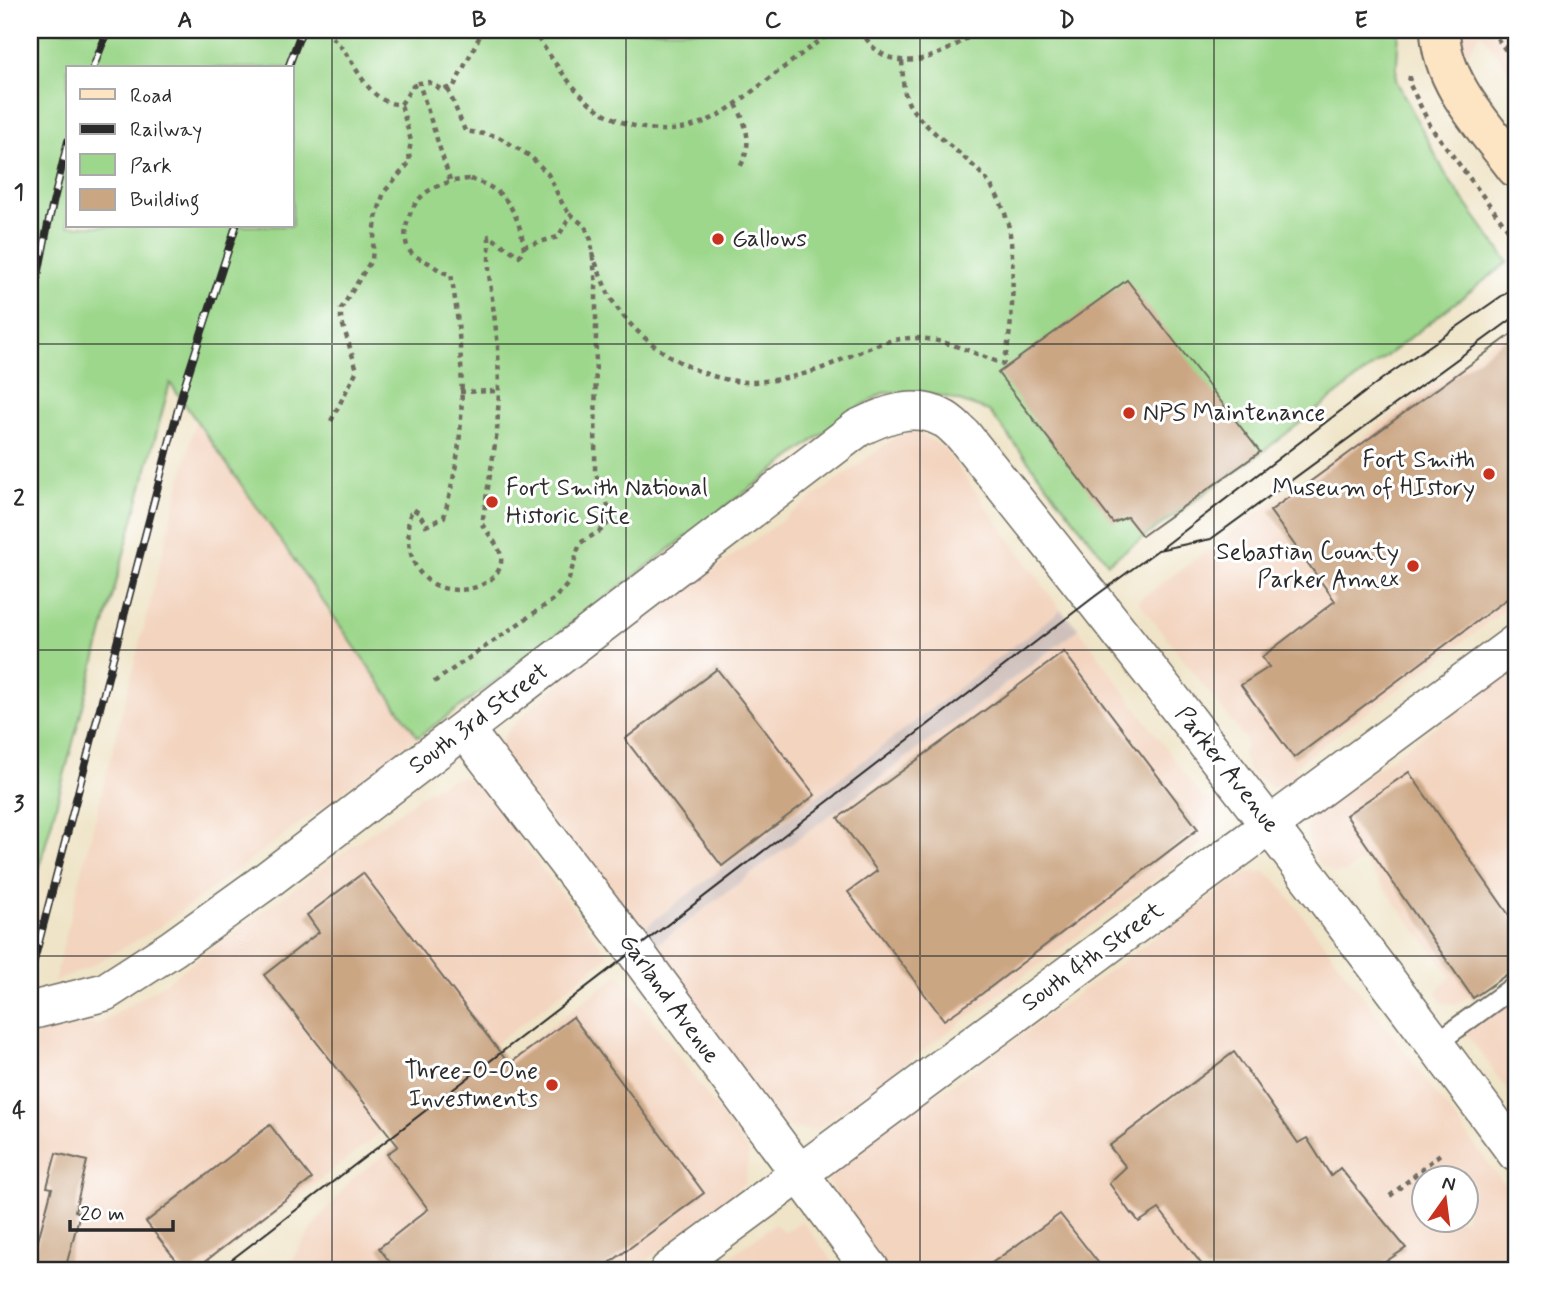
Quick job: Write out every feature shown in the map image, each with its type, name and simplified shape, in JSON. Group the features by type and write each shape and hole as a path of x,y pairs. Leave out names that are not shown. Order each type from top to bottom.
{"street":[{"path":"1426,32 1460,91 1516,168"},
{"name":"South 3rd Street","path":"30,1011 105,992 147,965 266,881 858,428 889,413 917,410"},
{"name":"Parker Avenue","path":"917,410 943,418 963,435 1094,597 1270,825 1516,1153"},
{"name":"South 4th Street","path":"669,1270 1516,643"},
{"name":"Garland Avenue","path":"465,730 634,950 870,1270"}],"lane":[{"path":"1436,1044 1516,985"}],"path":[{"path":"325,30 345,52 377,97 401,104"},
{"path":"331,421 357,370 341,319 341,309 372,259 376,218 384,192 410,162 411,141 401,104 413,86 419,83 429,82 442,90 454,86 484,30"},
{"path":"532,30 576,89 595,107 618,122 645,129 691,127 711,119 736,104 834,30"},
{"path":"860,30 874,48 902,60 926,58 943,52 978,30"},
{"path":"1368,30 1426,32"},
{"path":"1491,30 1516,64"},
{"path":"592,253 609,293 645,339 689,367 718,376 750,382 796,376 893,340 916,338 946,342 1003,364 1009,348 1011,330 1011,245 1007,220 984,176 915,115 903,88 902,60"},
{"path":"419,83 450,180"},
{"path":"434,682 553,600 567,585 580,543 600,531 610,521 610,510 595,472 596,285 591,240 585,226 565,207 554,183 530,156 497,136 465,131 448,89"},
{"path":"736,104 745,124 749,145 740,167"},
{"path":"470,179 498,192 516,217 524,246 524,251 519,256 489,236 489,274 498,345 499,391 497,432 481,524 501,554 501,561 493,576 483,584 456,592 426,580 418,570 412,557 408,531 413,509 419,513 426,526 444,517 457,455 460,335 451,274 439,271 432,264 417,258 409,250 405,237 412,208 421,194 450,180 470,179"},
{"path":"524,246 558,237 571,215"},
{"path":"460,393 499,391"},
{"path":"1390,1196 1440,1154"}],"shaded area":[{"path":"1461,30 1516,30 1516,79 1481,33 1460,65"},
{"path":"1516,325 1516,602 1294,766 1300,775 1299,780 1270,787 1249,772 1243,754 1246,740 1138,601"},
{"path":"196,420 418,737 155,930 87,968 54,982"},
{"path":"914,430 944,448 1061,610 636,934 500,751 500,744 510,728 562,681 896,437"},
{"path":"1061,610 1079,629 652,948 636,934"},
{"path":"1079,629 1203,799 1218,801 1219,815 1215,828 1200,846 818,1128 790,1128 780,1121 652,948"},
{"path":"1516,670 1516,963 1457,1004 1441,1003 1437,993 1451,976 1363,860 1346,872 1334,873 1320,864 1309,847 1308,826 1318,810"},
{"path":"463,777 480,787 609,956 203,1270 30,1270 30,1061 36,1033 103,1022 169,980 425,793 448,780"},
{"path":"1264,871 1277,881 1516,1200 1516,1270 889,1270 828,1182 828,1170 837,1158 962,1078 1247,873"},
{"name":"Three-O-One Investments","path":"619,974 749,1153 745,1183 635,1270 285,1270 314,1225 352,1179"},
{"path":"1516,993 1516,1102 1464,1030"},
{"path":"802,1221 839,1270 712,1270 774,1224 785,1232"}],"green space":[{"name":"Fort Smith National Historic Site","path":"30,30 1399,30 1396,80 1447,177 1508,262 1265,450 1108,563 989,411 947,397 915,392 883,393 847,415 418,737 170,383 30,902"}],"building":[{"name":"NPS Maintenance","path":"1127,280 1260,452 1142,536 1127,517 1113,523 998,373"},
{"name":"Sebastian County Parker Annex","path":"1516,331 1516,592 1294,758 1241,685 1269,667 1262,657 1335,601 1270,511"},
{"path":"1064,652 1198,829 944,1020 848,892 877,871 838,818"},
{"path":"717,669 815,795 722,866 625,739"},
{"path":"1409,772 1516,925 1516,968 1473,998 1346,815"},
{"path":"363,873 509,1064 573,1017 704,1193 600,1270 396,1270 379,1248 428,1209 387,1154 398,1146 264,975 319,932 307,915"},
{"path":"1234,1052 1298,1143 1307,1138 1331,1176 1340,1168 1406,1248 1373,1270 1206,1270 1159,1209 1139,1222 1131,1214 1109,1183 1126,1167 1109,1146"},
{"path":"270,1125 312,1179 194,1270 184,1270 146,1222"},
{"path":"56,1153 87,1161 75,1211 80,1213 65,1270 30,1270 52,1188 47,1187"},
{"path":"1060,1214 1104,1270 982,1270"}],"tram line":[{"path":"1162,548 1382,379 1516,286"},
{"path":"218,1270 1094,597 1158,550 1211,539 1516,316"}],"railway":[{"path":"94,66 108,30"},
{"path":"289,66 302,30"},
{"path":"30,317 66,149"},
{"path":"30,976 183,390 235,228"}],"place":[{"name":"Gallows","path":"718,239"},
{"name":"NPS Maintenance","path":"1129,413"},
{"name":"Fort Smith Museum of HIstory","path":"1489,474"},
{"name":"Fort Smith National Historic Site","path":"492,502"},
{"name":"Sebastian County Parker Annex","path":"1413,566"},
{"name":"Three-O-One Investments","path":"552,1085"}]}
